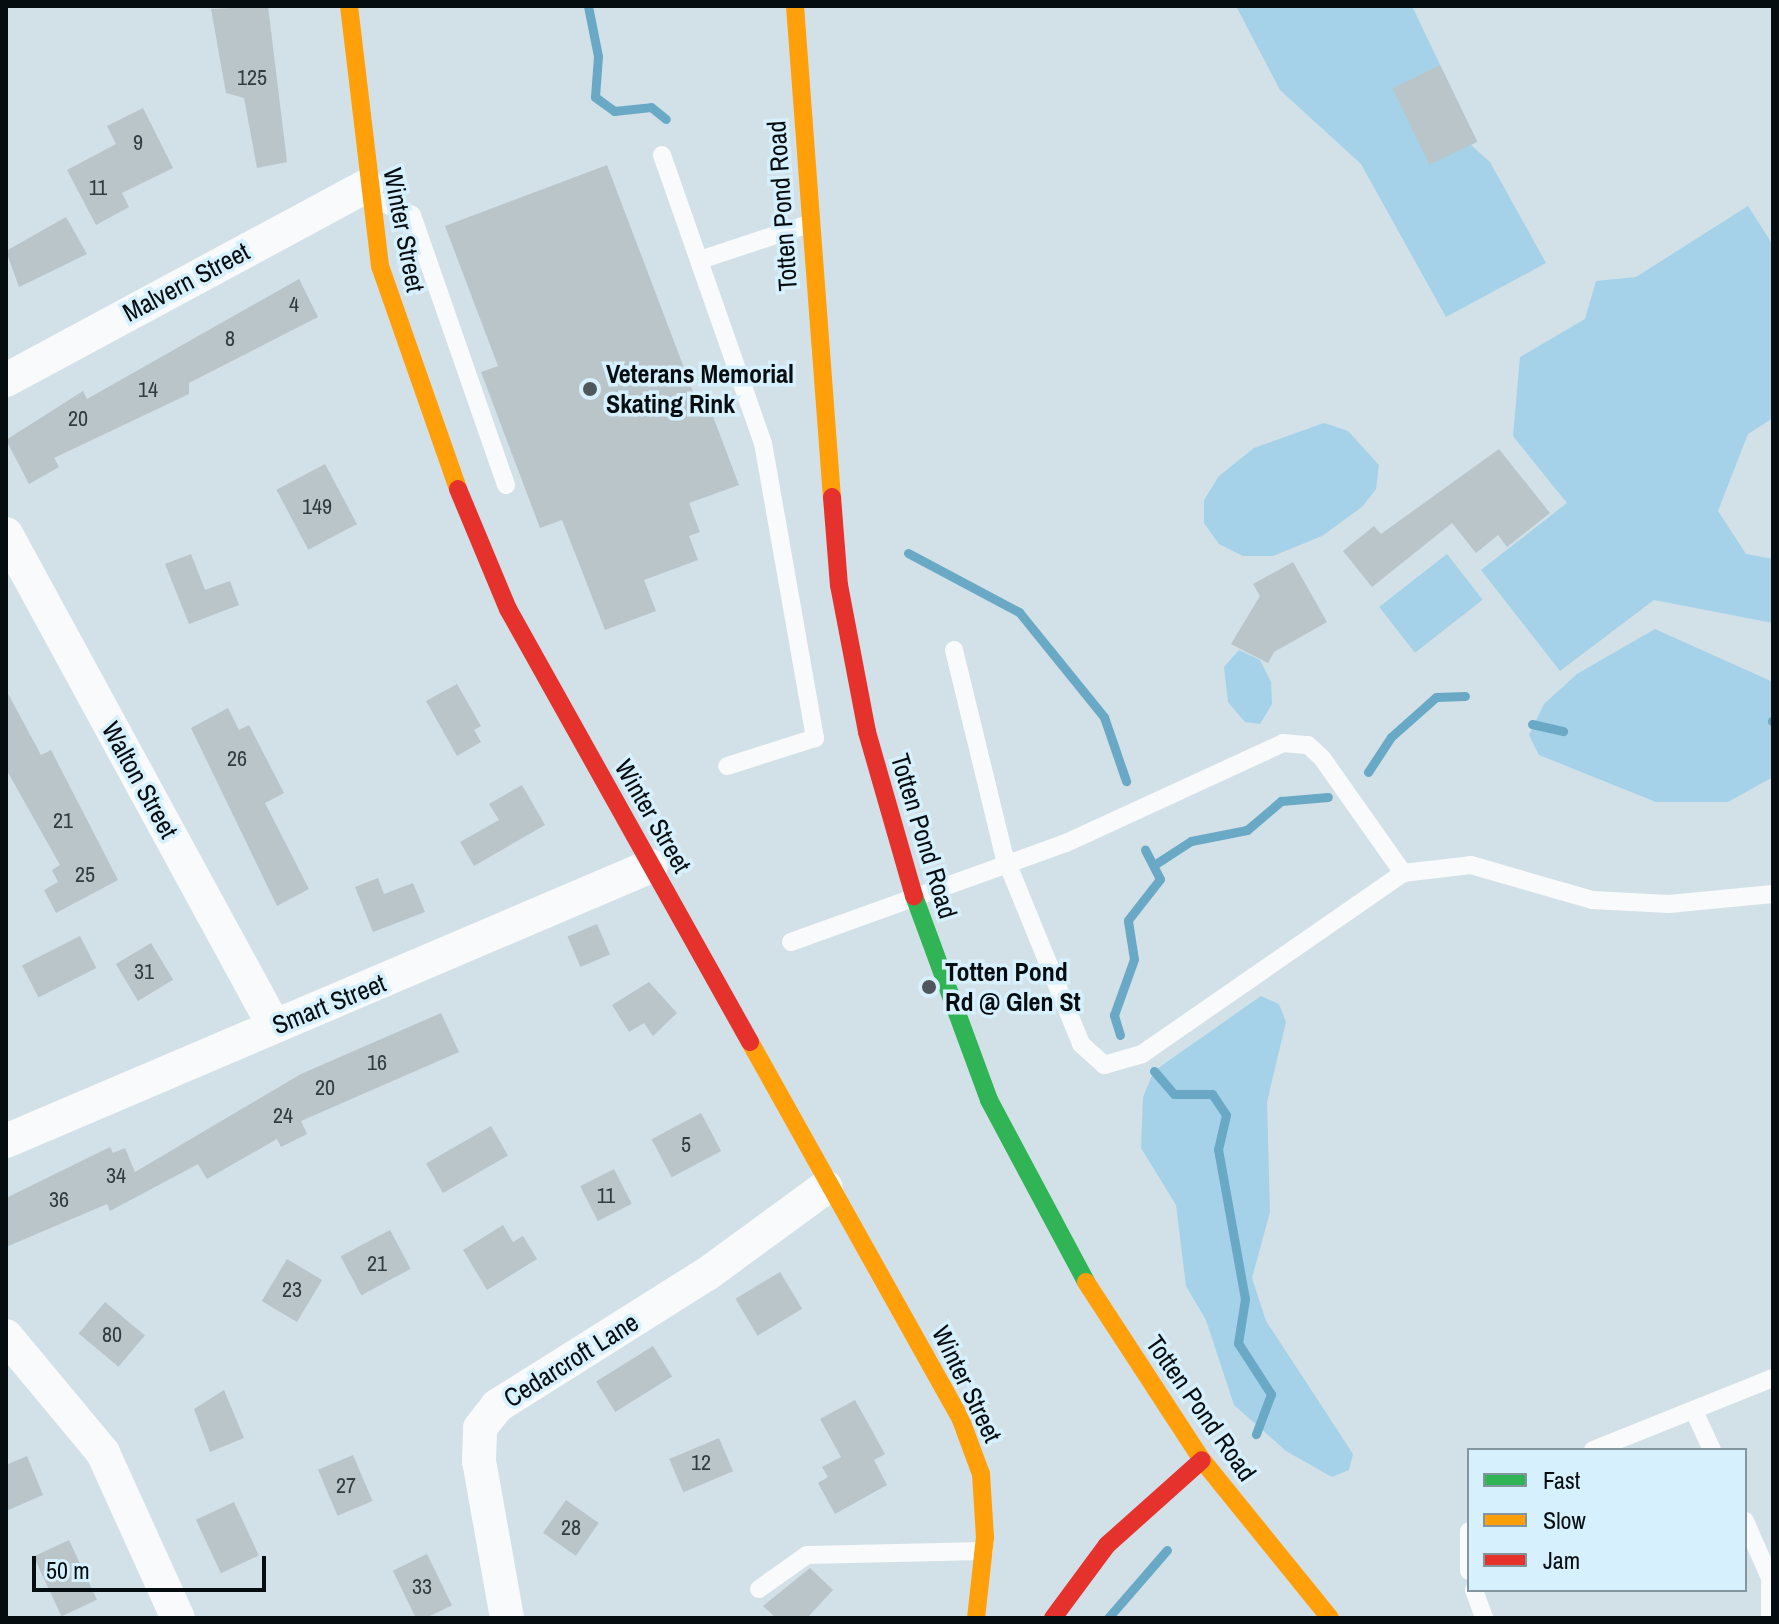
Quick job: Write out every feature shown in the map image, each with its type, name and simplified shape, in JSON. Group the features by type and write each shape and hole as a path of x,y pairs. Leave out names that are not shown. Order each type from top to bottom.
{"street":[{"name":"Winter Street","path":"349,6 368,192 380,266 465,509 508,609 651,866 726,991 826,1187 961,1420 981,1474 984,1551 976,1618"},
{"name":"Totten Pond Road","path":"795,6 809,224 839,585 867,732 914,897 971,1059 1019,1163 1086,1283 1202,1460 1330,1618"},
{"name":"Malvern Street","path":"6,380 368,192"},
{"name":"Walton Street","path":"6,534 274,1026"},
{"name":"Smart Street","path":"6,1141 651,866"},
{"name":"Cedarcroft Lane","path":"507,1618 479,1461 480,1428 497,1406 707,1274 826,1187"},
{"path":"6,1336 103,1453 178,1618"},
{"path":"1053,1618 1107,1545 1202,1460"}],"lane":[{"path":"662,155 763,443 815,738 727,766"},
{"path":"368,192 412,215 506,485"},
{"path":"700,260 809,224"},
{"path":"954,650 1008,866 1091,1057 1111,1066 1142,1054 1403,873 1460,863 1592,900 1669,904 1773,894"},
{"path":"791,942 1008,866 1292,742 1322,758 1403,873"},
{"path":"1598,1448 1773,1378"},
{"path":"1694,1411 1711,1448"},
{"path":"1747,1526 1770,1578 1770,1618"},
{"path":"759,1589 807,1555 984,1551"},
{"path":"1475,1592 1484,1618"}],"shaded area":[{"path":"1236,6 1412,6 1477,142 1471,145 1490,162 1546,263 1446,317 1361,164 1280,90"},
{"path":"1748,206 1773,245 1773,418 1748,434 1718,511 1746,554 1773,559 1773,623 1654,600 1560,671 1481,570 1567,503 1513,436 1520,357 1585,319 1596,281 1636,277"},
{"path":"1324,423 1348,431 1379,465 1376,489 1362,507 1322,536 1273,556 1243,556 1219,544 1204,523 1204,500 1219,476 1254,448"},
{"path":"1447,554 1483,600 1415,653 1379,607"},
{"path":"1655,629 1773,682 1773,777 1728,802 1656,802 1539,755 1529,735 1544,704 1577,674"},
{"path":"1239,650 1260,660 1271,682 1272,704 1260,724 1245,722 1228,702 1224,667"},
{"path":"1261,996 1279,1004 1286,1022 1267,1102 1270,1212 1252,1278 1266,1321 1353,1454 1349,1470 1332,1477 1286,1451 1234,1405 1206,1320 1186,1286 1176,1205 1141,1148 1143,1097 1154,1071"}],"building":[{"path":"268,6 287,162 257,168 244,98 226,93 211,9"},
{"path":"1440,65 1477,141 1430,165 1392,88"},
{"path":"143,108 173,168 122,193 129,207 96,225 67,170 116,144 107,126"},
{"name":"Veterans Memorial Skating Rink","path":"607,165 700,410 709,406 739,485 689,503 700,532 689,536 698,560 644,580 656,611 605,630 562,520 540,528 481,372 498,366 445,226"},
{"path":"66,217 87,254 19,287 6,251"},
{"path":"299,279 318,317 189,383 189,394 54,458 59,467 29,484 6,440 83,391 87,399"},
{"path":"1499,449 1550,513 1507,547 1498,535 1476,553 1452,523 1372,587 1343,551 1374,526 1381,534"},
{"path":"325,464 357,524 308,550 276,490"},
{"path":"191,554 205,590 230,581 239,605 189,624 165,564"},
{"path":"1293,562 1327,622 1274,652 1268,663 1231,644 1260,596 1253,584"},
{"path":"457,684 481,726 474,730 481,742 457,756 426,701"},
{"path":"6,690 41,755 51,750 118,880 56,913 44,890 58,882 52,870 60,865 6,769"},
{"path":"228,708 239,730 249,725 284,793 265,803 309,889 277,906 191,728"},
{"path":"522,785 545,825 474,866 460,842 499,820 489,804"},
{"path":"378,878 384,894 413,883 425,912 373,932 355,887"},
{"path":"597,924 610,954 580,967 568,937"},
{"path":"80,936 96,968 38,998 22,966"},
{"path":"151,943 173,980 138,1001 116,964"},
{"path":"649,982 677,1013 653,1036 644,1023 629,1032 612,1005"},
{"path":"441,1013 459,1052 301,1121 307,1134 281,1147 277,1139 207,1179 198,1164 110,1211 107,1204 6,1247 6,1198 110,1147 113,1153 125,1148 135,1172 301,1074"},
{"path":"701,1113 721,1151 672,1177 652,1139"},
{"path":"491,1126 508,1155 443,1193 426,1164"},
{"path":"614,1169 632,1204 598,1221 580,1186"},
{"path":"503,1225 513,1242 523,1236 537,1259 487,1290 463,1250"},
{"path":"390,1230 411,1269 361,1295 341,1256"},
{"path":"287,1259 322,1280 297,1322 262,1301"},
{"path":"780,1272 802,1309 758,1336 735,1299"},
{"path":"105,1302 145,1335 118,1367 79,1333"},
{"path":"653,1346 672,1377 615,1412 596,1382"},
{"path":"224,1390 244,1438 210,1452 194,1409"},
{"path":"855,1400 885,1454 874,1460 887,1485 835,1514 818,1483 828,1477 822,1467 841,1457 820,1419"},
{"path":"719,1438 733,1471 683,1492 669,1459"},
{"path":"353,1455 373,1501 338,1516 318,1470"},
{"path":"27,1456 43,1495 6,1511 6,1465"},
{"path":"566,1500 599,1523 576,1556 543,1533"},
{"path":"234,1502 259,1555 221,1573 196,1520"},
{"path":"69,1540 97,1600 62,1616 34,1556"},
{"path":"427,1554 452,1605 426,1618 416,1618 393,1571"},
{"path":"810,1568 833,1590 807,1618 776,1618 763,1606"}],"waterway":[{"path":"588,6 598,56 595,97 614,111 651,107 666,119"},
{"path":"908,553 1019,612 1104,717 1126,781"},
{"path":"1368,772 1391,737 1436,697 1465,696"},
{"path":"1532,724 1563,731"},
{"path":"1154,865 1191,841 1247,830 1281,801 1328,797"},
{"path":"1120,1035 1114,1015 1134,959 1128,920 1160,879 1145,850"},
{"path":"1154,1071 1174,1094 1212,1094 1226,1115 1218,1149 1245,1299 1238,1343 1271,1394 1256,1434"},
{"path":"1108,1618 1167,1550"}],"traffic: fast":[{"path":"914,896 989,1100 1086,1282"}],"traffic: slow":[{"path":"349,6 380,266 458,489"},
{"path":"795,6 832,497"},
{"path":"750,1042 961,1420 981,1474 985,1537 976,1618"},
{"path":"1086,1282 1202,1460 1330,1618"}],"traffic: jam":[{"path":"458,489 508,609 750,1042"},
{"path":"832,497 839,585 867,732 914,896"},
{"path":"1053,1618 1107,1545 1202,1460"}],"place":[{"name":"Veterans Memorial Skating Rink","path":"590,389"},
{"name":"Totten Pond Rd @ Glen St","path":"929,987"}]}
